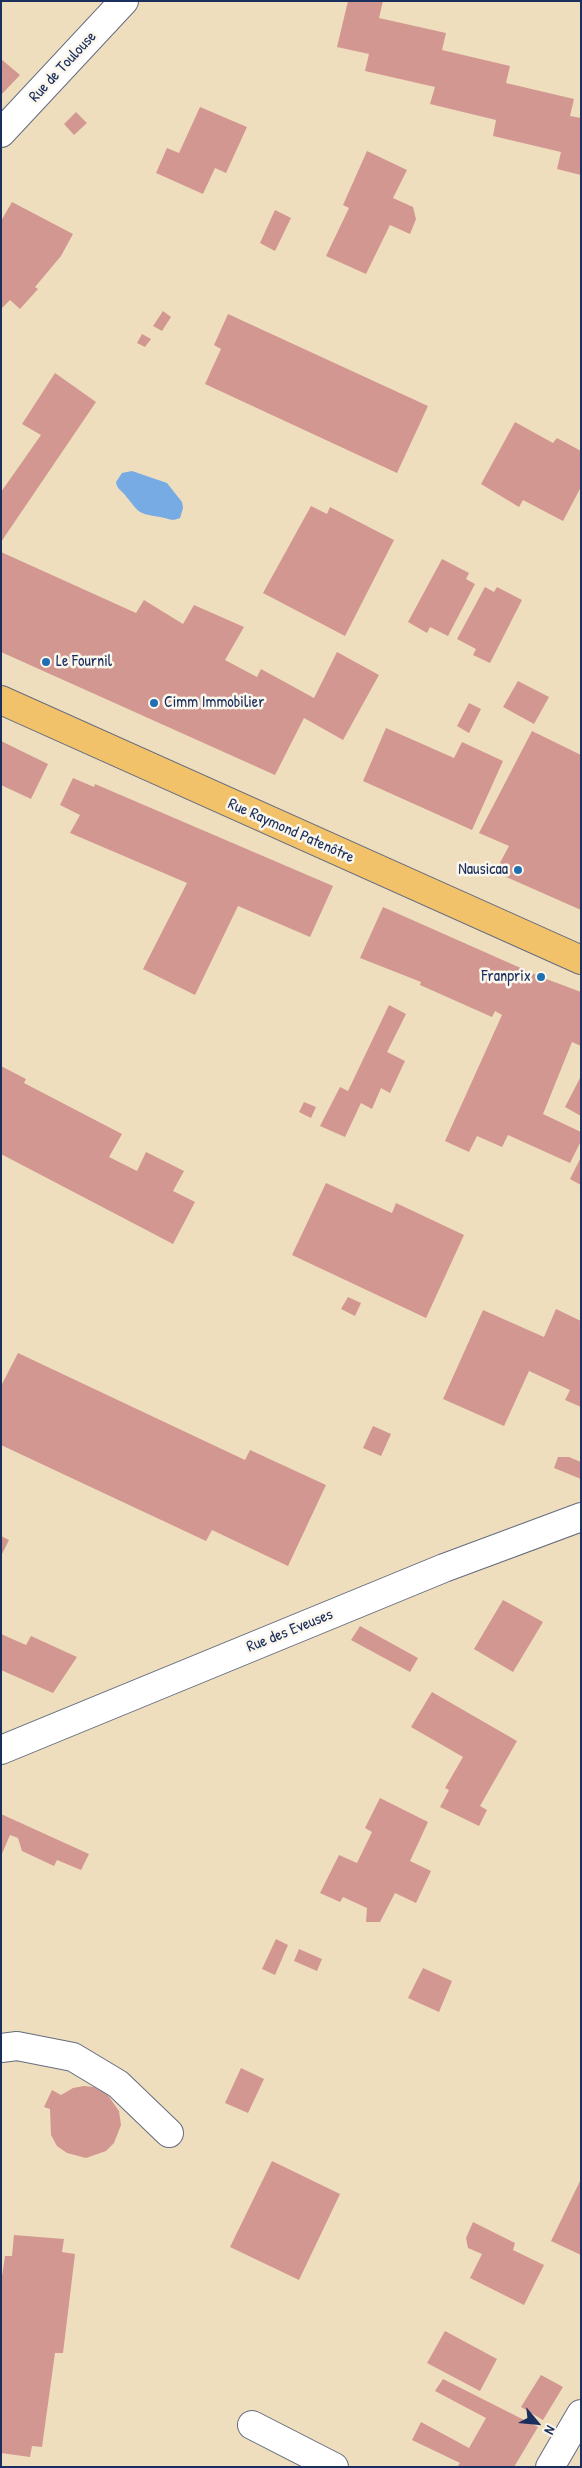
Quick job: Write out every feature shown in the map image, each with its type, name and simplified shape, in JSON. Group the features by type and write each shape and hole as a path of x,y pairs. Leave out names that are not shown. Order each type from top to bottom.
{"main road":[{"name":"Rue Raymond Patenôtre","path":"1,700 581,960"}],"street":[{"name":"Rue de Toulouse","path":"1,133 124,1"},
{"name":"Rue des Eveuses","path":"1,1750 444,1568 581,1517"},
{"path":"1,2048 17,2046 73,2057 118,2084 169,2133"},
{"path":"550,2467 581,2414"},
{"path":"252,2425 334,2467"}],"water":[{"path":"132,471 167,483 182,502 183,508 180,518 174,520 142,513 136,509 118,488 116,482 122,473"}],"building":[{"path":"348,1 383,1 379,18 446,33 442,50 510,66 506,83 574,99 570,116 581,118 581,175 557,169 561,152 493,136 496,120 430,104 435,87 365,71 369,54 337,47"},
{"path":"1,59 20,75 1,95"},
{"path":"200,107 247,127 226,173 215,168 203,194 156,173 167,148 179,153"},
{"path":"76,112 87,123 74,135 64,124"},
{"path":"367,151 407,170 393,198 413,207 416,219 410,234 390,225 366,274 326,256 349,208 343,205"},
{"path":"12,202 73,234 61,256 35,287 38,289 20,309 10,300 1,309 1,221"},
{"path":"275,210 291,218 275,251 260,243"},
{"path":"163,311 171,317 162,331 153,326"},
{"path":"228,314 428,406 397,473 205,384 221,349 214,345"},
{"path":"142,334 151,339 145,347 137,343"},
{"path":"55,373 96,402 1,542 1,492 41,435 22,424"},
{"path":"515,422 553,443 557,438 581,451 581,487 563,521 523,500 519,507 481,484"},
{"path":"311,506 327,514 330,507 394,540 345,636 263,593"},
{"path":"1,552 136,613 144,600 183,624 194,605 244,627 225,660 257,677 261,669 314,698 337,652 379,675 343,740 304,718 275,775 1,652"},
{"path":"442,559 469,573 466,579 475,584 448,636 430,627 427,633 408,622"},
{"path":"485,587 494,592 497,587 522,600 490,663 473,655 476,649 457,639"},
{"path":"518,681 549,697 534,724 503,707"},
{"path":"469,703 481,709 469,733 457,726"},
{"path":"386,728 454,758 462,742 503,761 472,830 363,781"},
{"path":"532,731 581,755 581,910 495,872 509,846 479,833"},
{"path":"1,741 48,764 31,799 1,785"},
{"path":"73,778 94,787 95,784 333,886 310,937 238,906 195,995 143,969 187,883 70,833 80,815 60,805"},
{"path":"383,907 541,977 581,992 581,1046 572,1042 543,1114 581,1132 581,1141 570,1163 508,1135 502,1147 477,1136 469,1152 445,1141 502,1015 495,1011 492,1017 420,985 421,982 360,958"},
{"path":"389,1005 406,1014 387,1052 405,1061 390,1093 381,1088 372,1109 361,1103 345,1137 320,1126 340,1087 348,1091"},
{"path":"1,1066 26,1079 24,1083 122,1134 109,1157 137,1171 146,1152 184,1171 173,1191 195,1202 173,1244 1,1154"},
{"path":"581,1076 581,1116 565,1107"},
{"path":"304,1102 316,1107 311,1118 299,1112"},
{"path":"581,1157 581,1185 570,1179"},
{"path":"326,1183 392,1213 396,1203 464,1235 426,1318 292,1255"},
{"path":"348,1297 361,1303 355,1316 341,1309"},
{"path":"556,1309 581,1321 581,1407 565,1400 570,1390 529,1371 504,1426 443,1399 483,1310 544,1337"},
{"path":"18,1353 245,1460 250,1450 326,1485 288,1566 212,1530 206,1541 1,1445 1,1386"},
{"path":"373,1426 391,1434 381,1456 363,1448"},
{"path":"558,1457 569,1457 581,1462 581,1479 554,1468"},
{"path":"1,1536 9,1540 1,1556"},
{"path":"503,1600 543,1622 513,1672 474,1649"},
{"path":"360,1626 418,1658 410,1672 351,1640"},
{"path":"1,1634 26,1645 31,1636 77,1657 53,1693 1,1670"},
{"path":"432,1692 517,1741 480,1806 487,1810 479,1826 440,1807 449,1790 445,1788 463,1757 411,1727"},
{"path":"380,1798 428,1822 410,1861 431,1871 416,1903 395,1893 380,1922 366,1922 367,1908 343,1897 340,1902 320,1893 339,1855 357,1863 372,1832 365,1828"},
{"path":"1,1814 89,1854 81,1870 57,1860 54,1866 22,1851 18,1838 10,1835 1,1856"},
{"path":"276,1939 288,1945 275,1975 262,1969"},
{"path":"299,1949 322,1959 317,1971 294,1961"},
{"path":"423,1968 452,1981 439,2012 408,1998"},
{"path":"241,2068 264,2079 248,2113 225,2103"},
{"path":"94,2087 107,2094 119,2111 121,2125 114,2143 106,2151 86,2158 67,2153 57,2146 51,2135 50,2109 44,2107 52,2090 61,2095 73,2088"},
{"path":"272,2161 340,2194 299,2280 230,2247"},
{"path":"581,2179 581,2255 551,2241"},
{"path":"473,2222 515,2243 513,2250 544,2265 524,2305 470,2278 482,2254 468,2248 466,2238"},
{"path":"14,2235 64,2239 62,2252 75,2254 63,2353 55,2353 42,2447 32,2446 30,2457 1,2453 1,2283 5,2256 12,2256"},
{"path":"445,2331 497,2359 480,2391 427,2363"},
{"path":"541,2375 563,2387 543,2420 521,2407"},
{"path":"443,2379 538,2427 514,2467 457,2467 460,2463 412,2440 421,2422 469,2448 486,2418 435,2391"}],"place":[{"name":"Le Fournil","path":"46,662"},
{"name":"Cimm Immobilier","path":"154,703"},
{"name":"Nausicaa","path":"518,870"},
{"name":"Franprix","path":"541,977"}]}
